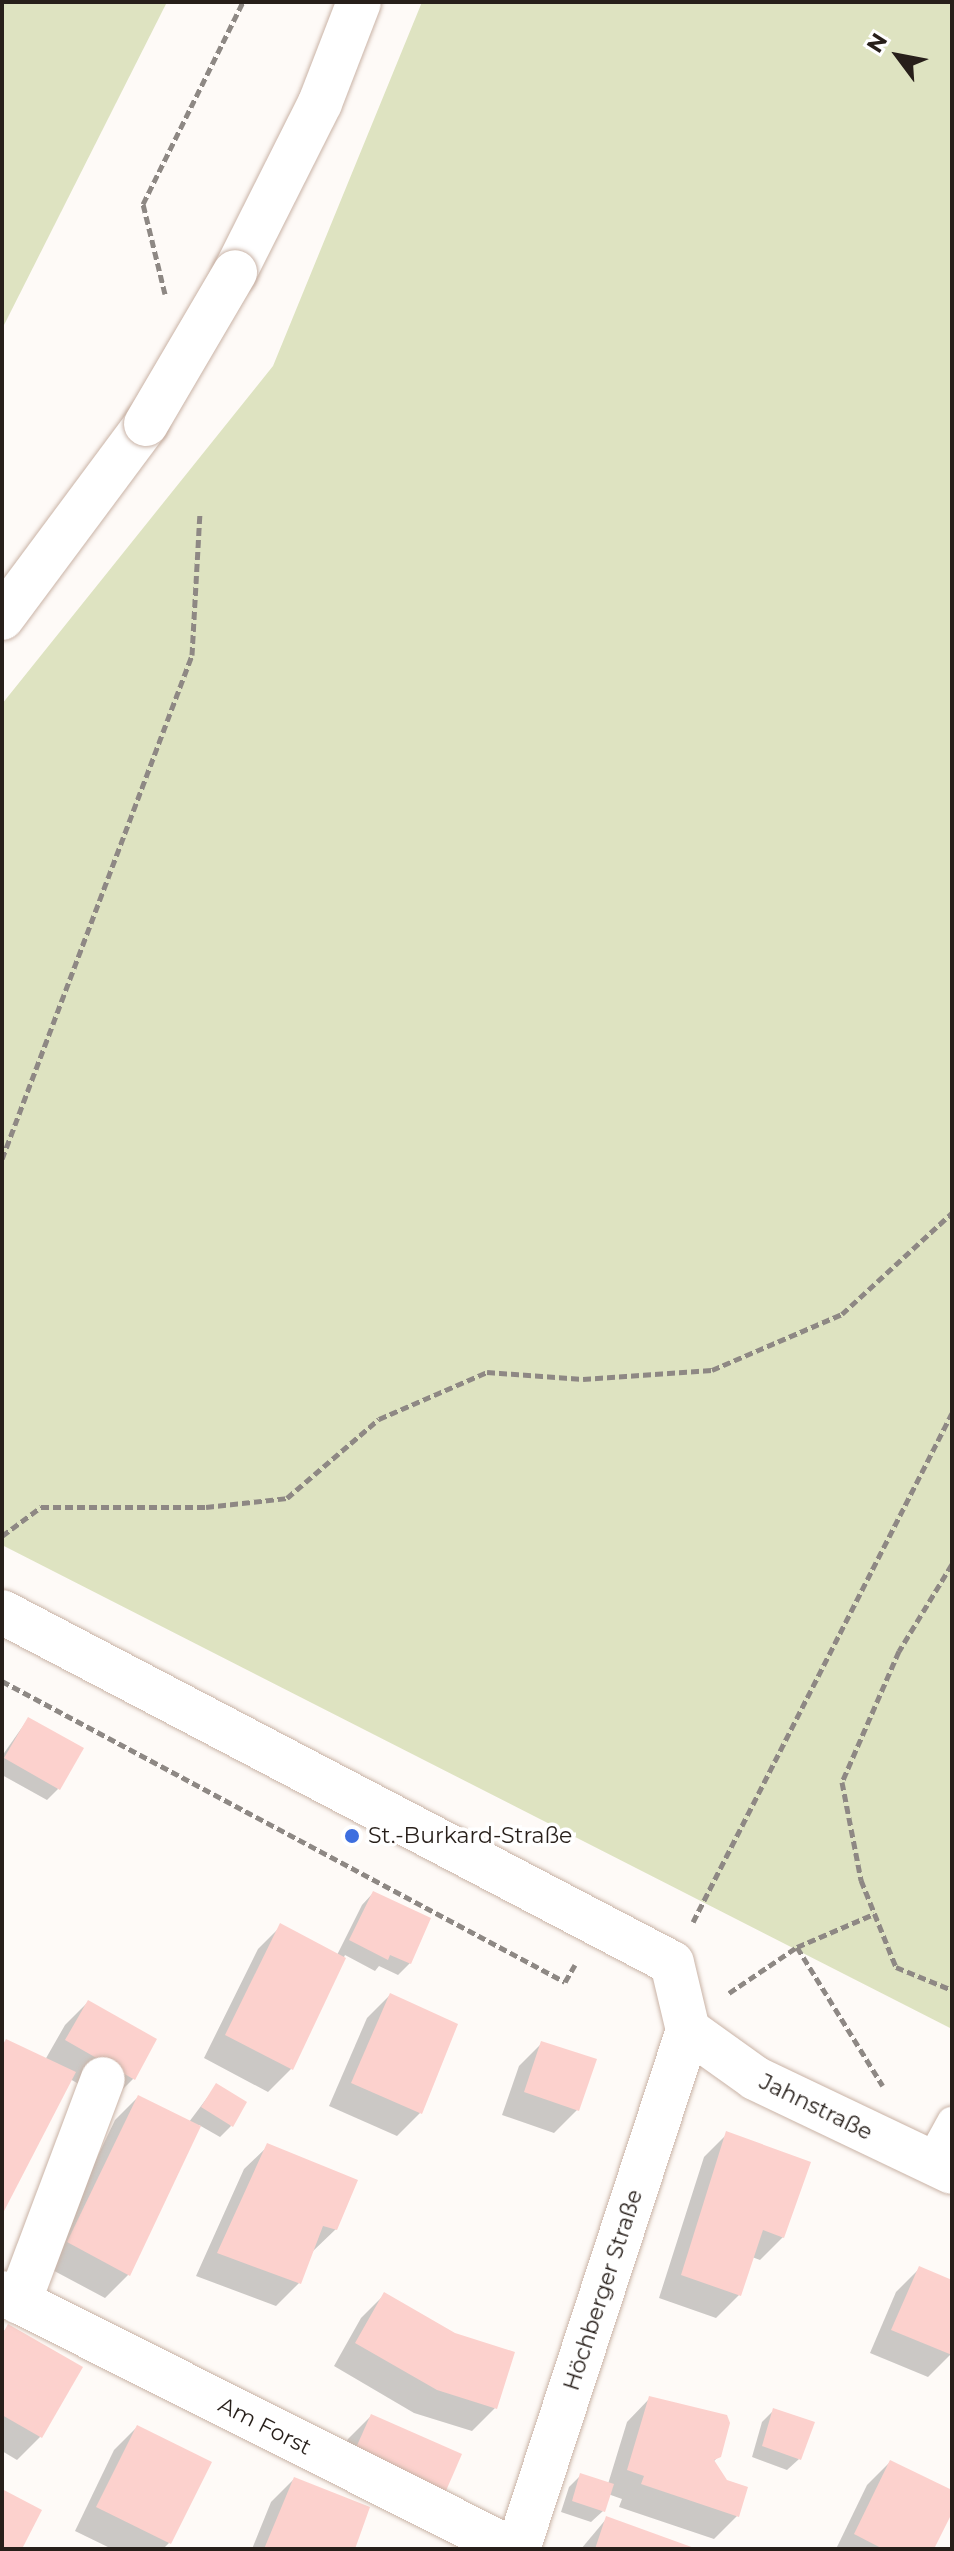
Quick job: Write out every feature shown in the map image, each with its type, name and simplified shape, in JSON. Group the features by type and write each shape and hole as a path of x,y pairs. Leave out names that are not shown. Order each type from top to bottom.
{"street":[{"path":"2,618 146,424 235,272 320,103 359,2"},
{"path":"2,1612 672,1963 688,2030"},
{"name":"Jahnstraße","path":"688,2030 755,2078 941,2167"},
{"name":"Höchberger Straße","path":"515,2549 688,2030"},
{"name":"Am Forst","path":"103,2079 10,2298 515,2549"}],"lane":[{"path":"941,2167 952,2122"}],"path":[{"path":"166,296 143,204 243,2"},
{"path":"2,1159 192,655 200,513"},
{"path":"2,1536 41,1507 206,1507 287,1498 379,1419 487,1372 583,1379 712,1370 842,1314 952,1213"},
{"path":"672,1963 952,1413"},
{"path":"952,1564 899,1651 842,1782 861,1880 896,1967 952,1990"},
{"path":"2,1681 565,1982 598,1925"},
{"path":"750,1974 797,1947 874,1914"},
{"path":"797,1947 888,2095"}],"green space":[{"path":"2,2 167,2 2,329"},
{"path":"422,2 952,2 952,2029 2,1545 2,704 273,366"}],"building":[{"path":"28,1717 84,1748 60,1790 4,1758"},
{"path":"373,1891 431,1918 411,1964 390,1955 388,1960 349,1940"},
{"path":"280,1923 346,1958 293,2070 225,2035"},
{"path":"390,1993 458,2024 422,2114 351,2083"},
{"path":"88,2000 157,2039 135,2080 65,2040"},
{"path":"6,2039 76,2072 2,2215 2,2046"},
{"path":"541,2041 597,2059 579,2111 524,2092"},
{"path":"216,2083 247,2102 233,2127 201,2107"},
{"path":"138,2095 201,2126 130,2276 67,2242"},
{"path":"726,2131 811,2162 784,2238 763,2230 741,2296 681,2275"},
{"path":"267,2143 358,2180 337,2230 323,2226 301,2284 217,2253"},
{"path":"919,2266 952,2280 952,2355 891,2330"},
{"path":"384,2292 455,2333 515,2352 497,2409 437,2390 355,2343"},
{"path":"8,2324 83,2367 42,2438 2,2415 2,2335"},
{"path":"649,2396 727,2415 730,2423 721,2457 714,2460 727,2480 748,2487 739,2517 641,2484 644,2476 627,2470"},
{"path":"773,2408 815,2422 801,2460 762,2446"},
{"path":"371,2414 462,2454 442,2500 351,2459"},
{"path":"137,2425 212,2462 171,2544 96,2507"},
{"path":"890,2460 952,2490 952,2513 934,2549 883,2549 854,2534"},
{"path":"580,2473 614,2484 605,2512 572,2501"},
{"path":"294,2477 370,2507 355,2549 264,2549"},
{"path":"2,2489 42,2510 22,2549 2,2549"},
{"path":"606,2516 697,2549 595,2549"}],"place":[{"name":"St.-Burkard-Straße","path":"352,1836"}]}
